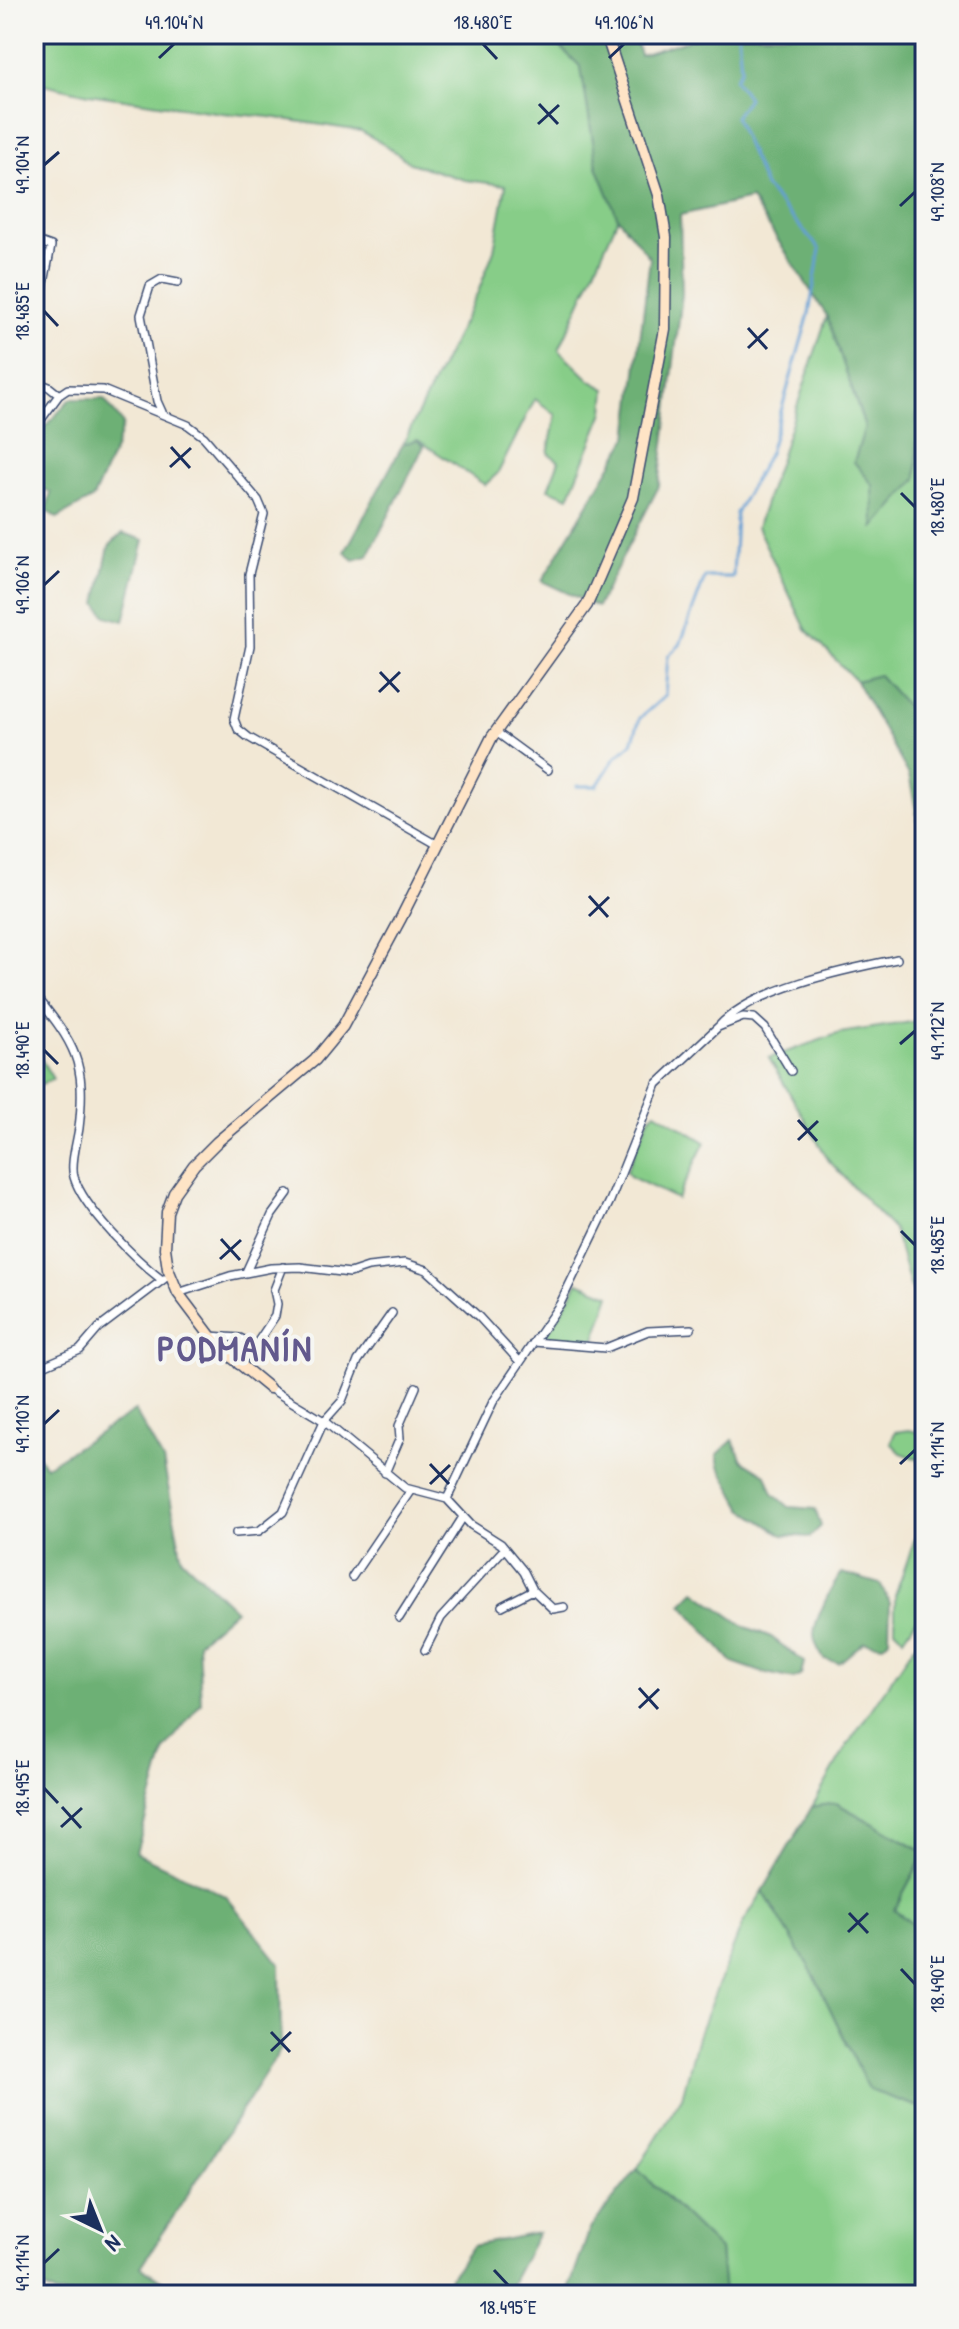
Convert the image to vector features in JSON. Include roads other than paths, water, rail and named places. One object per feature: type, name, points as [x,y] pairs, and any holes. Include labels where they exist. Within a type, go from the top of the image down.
[{"type":"street","points":[[166,1278],[164,1236],[167,1212],[174,1193],[204,1154],[305,1069],[333,1040],[374,971],[496,732],[587,605],[633,498],[665,329],[666,237],[659,195],[606,34]]},
{"type":"street","points":[[34,240],[51,246],[34,336]]},
{"type":"street","points":[[162,412],[157,401],[141,315],[150,286],[162,279],[178,282]]},
{"type":"street","points":[[34,381],[59,395]]},
{"type":"street","points":[[34,429],[59,395],[68,389],[103,390],[162,412],[204,437],[258,500],[264,514],[249,574],[250,646],[234,719],[238,729],[438,845]]},
{"type":"street","points":[[496,732],[548,770]]},
{"type":"street","points":[[447,1499],[493,1402],[560,1304],[604,1214],[657,1084],[728,1016],[764,997],[815,978],[897,959]]},
{"type":"street","points":[[34,993],[61,1027],[79,1061],[82,1103],[73,1175],[87,1202],[118,1238],[166,1278],[209,1336],[238,1365],[324,1421],[385,1473],[411,1490],[447,1499],[471,1525],[504,1549],[524,1572],[533,1590],[553,1609],[564,1607]]},
{"type":"street","points":[[718,1027],[743,1017],[754,1018],[765,1028],[791,1071]]},
{"type":"street","points":[[246,1272],[272,1215],[288,1193]]},
{"type":"street","points":[[178,1293],[246,1272],[283,1267],[350,1273],[368,1267],[405,1263],[427,1270],[479,1317],[520,1362]]},
{"type":"street","points":[[238,1365],[275,1316],[277,1304],[274,1290],[283,1267]]},
{"type":"street","points":[[34,1382],[41,1367],[80,1350],[99,1328],[166,1278]]},
{"type":"street","points":[[236,1533],[259,1531],[283,1512],[324,1421],[342,1401],[358,1361],[392,1313]]},
{"type":"street","points":[[534,1342],[606,1348],[648,1331],[691,1329]]},
{"type":"street","points":[[209,1336],[240,1338],[255,1346]]},
{"type":"street","points":[[385,1473],[400,1438],[399,1426],[416,1387]]},
{"type":"street","points":[[352,1577],[411,1490]]},
{"type":"street","points":[[399,1618],[463,1517]]},
{"type":"street","points":[[425,1650],[441,1618],[504,1549]]},
{"type":"street","points":[[502,1606],[533,1590]]},
{"type":"waterway","points":[[577,786],[597,786],[615,758],[632,743],[640,718],[665,696],[668,656],[680,645],[705,577],[733,577],[736,513],[769,453],[809,314],[820,249],[765,187],[735,117],[748,98],[735,79],[741,68],[738,34]]},
{"type":"district","name":"PODMANÍN","points":[[235,1348]]}]
